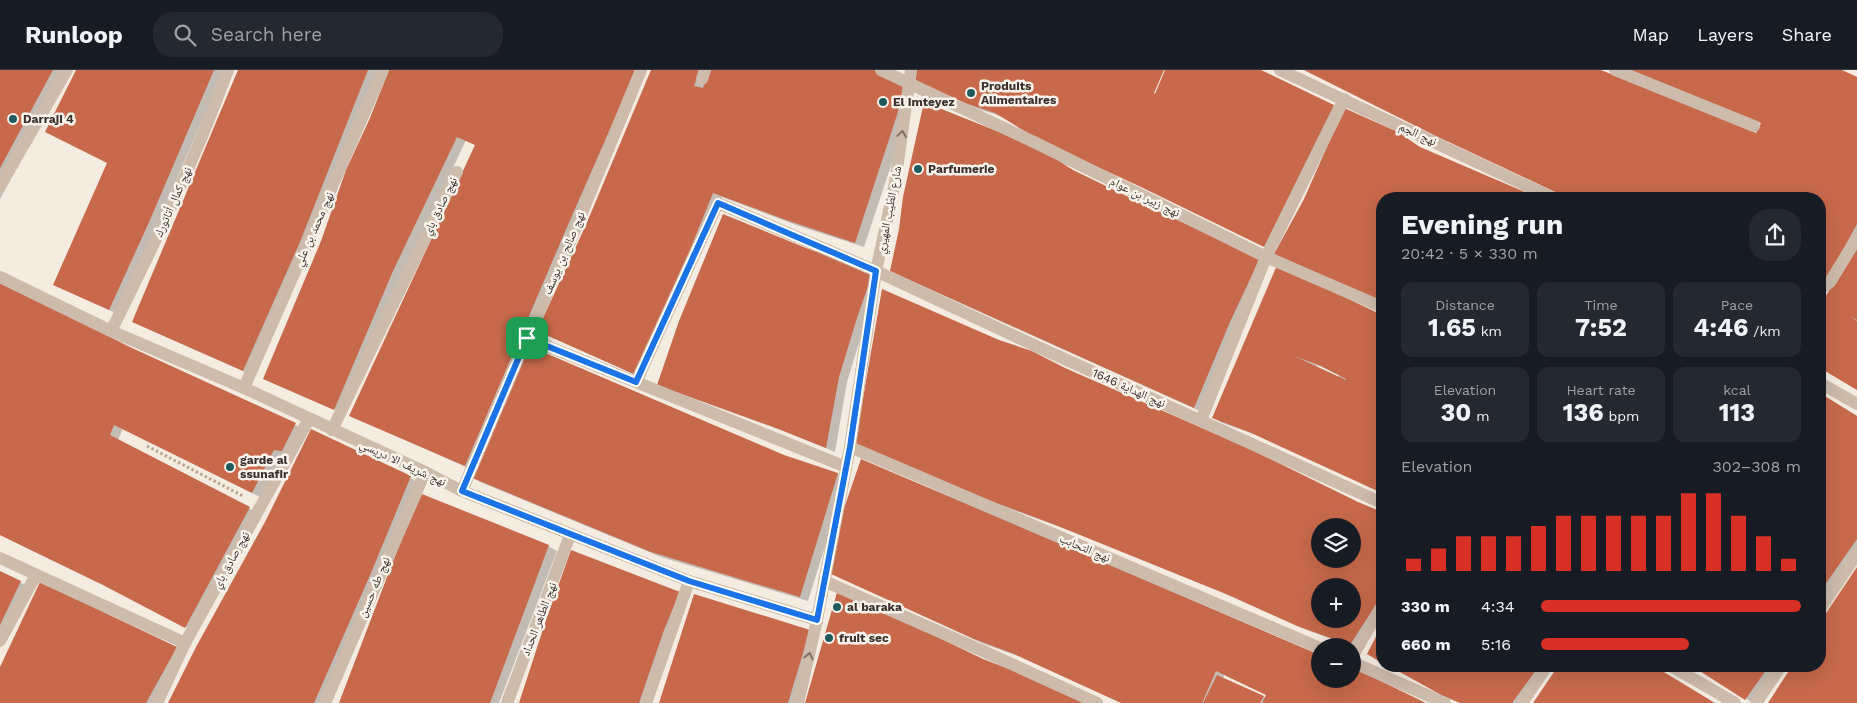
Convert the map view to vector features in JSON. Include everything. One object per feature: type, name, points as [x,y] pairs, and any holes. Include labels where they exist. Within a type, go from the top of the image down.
[{"type":"street","points":[[0,186],[67,70]]},
{"type":"street","name":"نهج كمال أتاتورك","points":[[112,331],[158,237],[212,116],[228,70]]},
{"type":"street","name":"نهج محمد بن علي","points":[[244,388],[383,70]]},
{"type":"street","name":"نهج صالح بن يوسف","points":[[462,491],[527,338],[562,262],[641,70]]},
{"type":"street","name":"نهج زبير بن عوام","points":[[881,70],[910,76],[1266,257],[1376,304]]},
{"type":"street","name":"نهج الجم","points":[[1280,70],[1540,192]]},
{"type":"street","points":[[1615,70],[1754,126]]},
{"type":"street","name":"شارع الطّيب المهيري","points":[[798,703],[817,620],[850,447],[876,271],[895,183],[910,76]]},
{"type":"street","points":[[1201,420],[1266,257],[1344,99]]},
{"type":"street","name":"نهج صادق باي","points":[[332,430],[457,172]]},
{"type":"street","points":[[636,382],[718,203],[876,271]]},
{"type":"street","points":[[1826,285],[1830,282],[1857,238]]},
{"type":"street","name":"نهج الهداية 1646","points":[[876,271],[1376,500]]},
{"type":"street","name":"نهج شريف الا دريسي","points":[[0,277],[112,331],[244,388],[462,491],[689,581],[817,620]]},
{"type":"street","points":[[527,338],[846,466]]},
{"type":"street","points":[[1826,386],[1857,404]]},
{"type":"street","name":"نهج صادق باي","points":[[157,703],[184,643],[309,419]]},
{"type":"street","name":"نهج التحابب","points":[[850,447],[1311,644]]},
{"type":"street","name":"نهج طه حسين","points":[[325,703],[425,472]]},
{"type":"street","name":"نهج الطاهر الحداد","points":[[507,703],[570,535]]},
{"type":"street","points":[[1826,600],[1857,554]]},
{"type":"street","points":[[0,558],[184,643]]},
{"type":"street","points":[[0,641],[36,575]]},
{"type":"street","points":[[646,703],[689,581]]},
{"type":"street","points":[[824,581],[1097,703]]},
{"type":"street","points":[[1361,642],[1376,616]]},
{"type":"street","points":[[1361,666],[1445,703]]},
{"type":"street","points":[[1522,703],[1543,672]]},
{"type":"street","points":[[1682,672],[1734,703]]},
{"type":"street","points":[[1756,703],[1777,672]]},
{"type":"path","points":[[147,446],[261,505]]},
{"type":"building","name":"Darraji 4","points":[[0,70],[53,70],[0,168]]},
{"type":"building","points":[[76,70],[214,70],[109,310],[53,285],[107,163],[45,132]]},
{"type":"building","points":[[238,70],[368,70],[300,242],[243,371],[132,322]]},
{"type":"building","points":[[389,70],[636,70],[465,466],[349,416],[475,145],[457,137],[393,271],[334,410],[263,379],[321,241],[346,170],[370,118]]},
{"type":"building","points":[[651,70],[700,70],[694,86],[703,88],[710,70],[875,70],[905,83],[897,115],[855,243],[713,193],[636,375],[537,331],[585,227]]},
{"type":"building","points":[[917,70],[1164,70],[1155,94],[1165,70],[1261,70],[1334,105],[1264,247],[1039,140],[995,113],[915,82]]},
{"type":"building","points":[[1304,70],[1601,70],[1756,133],[1761,123],[1631,70],[1842,70],[1857,77],[1857,224],[1826,280],[1826,192],[1555,192],[1436,136]]},
{"type":"building","points":[[924,102],[1039,148],[1073,170],[1260,258],[1230,322],[1194,408],[890,271],[899,229],[903,197]]},
{"type":"building","points":[[1344,108],[1398,132],[1420,147],[1525,192],[1376,192],[1376,299],[1274,254],[1304,199]]},
{"type":"building","points":[[723,214],[806,248],[873,272],[839,377],[826,448],[657,385],[679,321]]},
{"type":"building","points":[[1857,249],[1857,320],[1850,316],[1857,321],[1857,390],[1826,372],[1826,296]]},
{"type":"building","points":[[1277,265],[1376,312],[1376,490],[1249,432],[1212,418]],"holes":[[[1294,356],[1321,366],[1346,380]]]},
{"type":"building","points":[[0,282],[132,348],[296,423],[282,451],[274,450],[252,493],[114,425],[110,435],[250,507],[185,628],[101,584],[0,535]]},
{"type":"building","points":[[882,289],[999,340],[1032,351],[1065,368],[1250,449],[1376,510],[1376,604],[1361,628],[1361,578],[1311,578],[1311,628],[1361,628],[1354,638],[1330,638],[1297,626],[1226,594],[1058,526],[943,483],[855,444]]},
{"type":"building","points":[[529,346],[784,455],[838,473],[800,597],[651,552],[470,477]]},
{"type":"building","points":[[1826,397],[1857,416],[1857,539],[1826,583]]},
{"type":"building","points":[[311,429],[411,476],[314,703],[168,703],[196,647],[265,522]]},
{"type":"building","points":[[861,459],[1311,651],[1311,688],[1361,688],[1361,671],[1426,703],[1262,703],[1266,695],[1216,671],[1202,703],[1121,703],[831,574],[840,520]]},
{"type":"building","points":[[422,494],[549,545],[490,703],[339,703],[400,543]]},
{"type":"building","points":[[571,550],[680,592],[664,630],[639,703],[519,703]]},
{"type":"building","points":[[1857,567],[1857,703],[1768,703],[1788,672],[1826,672],[1826,613]]},
{"type":"building","points":[[0,571],[21,581],[0,625]]},
{"type":"building","points":[[40,582],[177,647],[146,703],[0,703],[0,667]]},
{"type":"building","points":[[838,589],[983,659],[1030,677],[1084,703],[805,703]]},
{"type":"building","points":[[694,594],[810,630],[788,703],[659,703]]},
{"type":"building","points":[[1376,637],[1376,659],[1367,654]]},
{"type":"building","points":[[1400,672],[1535,672],[1512,703],[1460,703],[1443,696]]},
{"type":"building","points":[[1554,672],[1664,672],[1715,703],[1533,703]]},
{"type":"building","points":[[1701,672],[1765,672],[1745,700]]},
{"type":"building","points":[[1217,675],[1264,696],[1260,703],[1203,703]]},
{"type":"place","name":"Produits Alimentaires","points":[[971,93]]},
{"type":"place","name":"El Imteyez","points":[[883,102]]},
{"type":"place","name":"Darraji 4","points":[[13,119]]},
{"type":"place","name":"Parfumerie","points":[[918,169]]},
{"type":"place","name":"garde al ssunafir","points":[[230,467]]},
{"type":"place","name":"al baraka","points":[[837,607]]},
{"type":"place","name":"fruit sec","points":[[829,638]]},
{"type":"route","points":[[718,203],[876,271],[850,447],[817,620],[689,581],[462,491],[527,338],[636,382],[718,203]]}]
